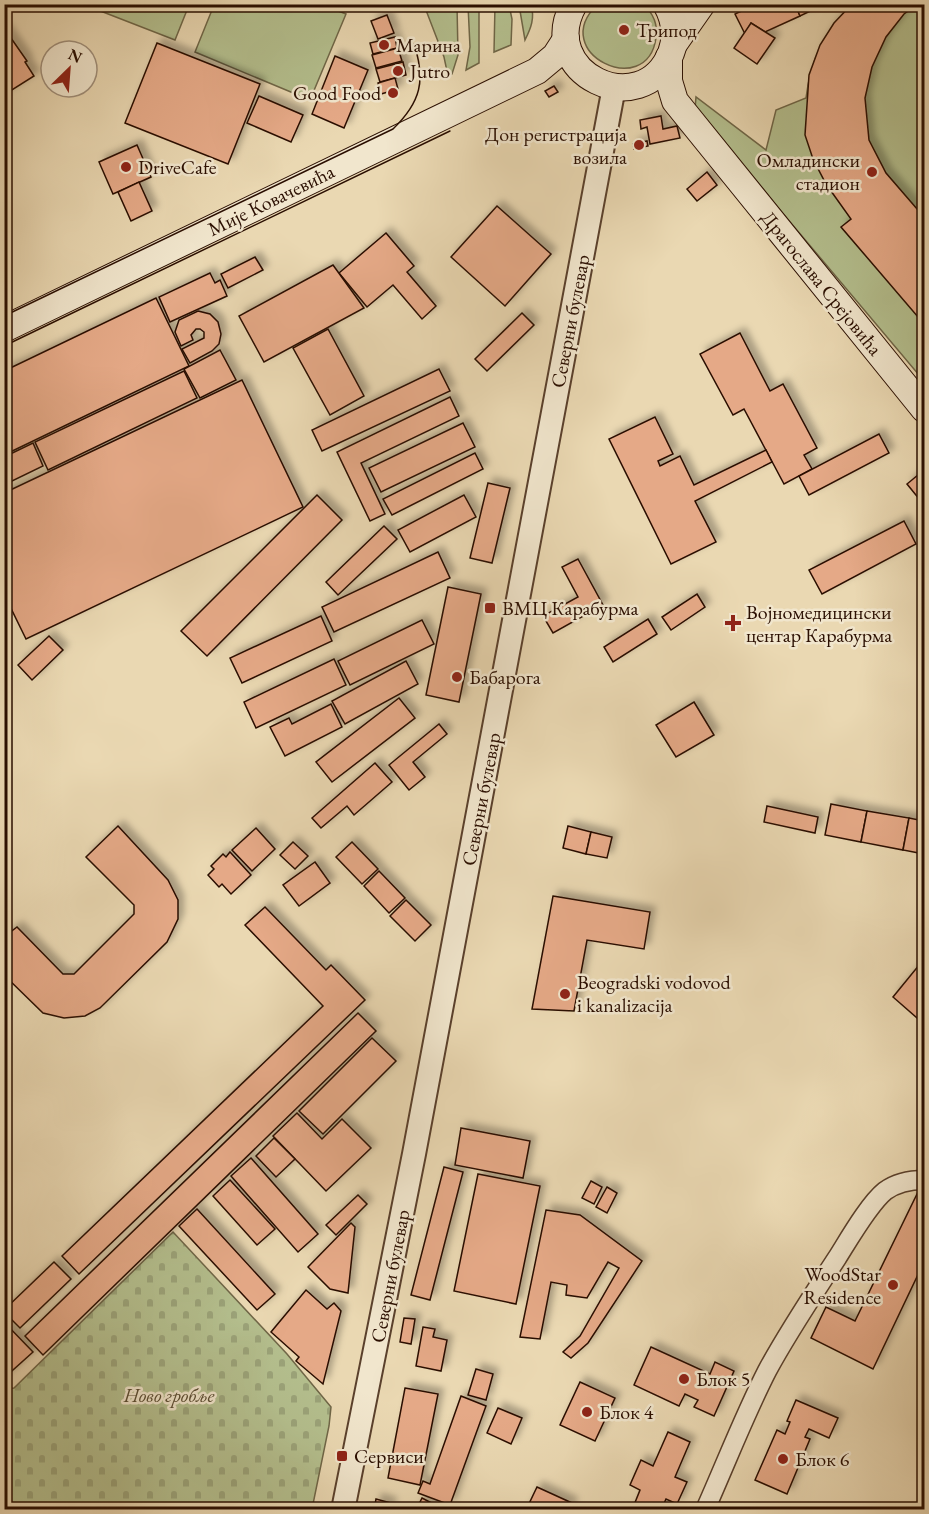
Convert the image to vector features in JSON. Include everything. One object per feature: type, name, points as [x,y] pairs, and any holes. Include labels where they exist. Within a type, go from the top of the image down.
[{"type":"main road","points":[[666,4],[673,21],[672,50]]},
{"type":"main road","points":[[625,86],[656,75],[702,4]]},
{"type":"main road","name":"Мије Ковачевића","points":[[4,329],[537,71],[555,56],[566,19]]},
{"type":"main road","name":"Мије Ковачевића","points":[[566,19],[570,54],[583,72],[603,84],[625,86]]},
{"type":"main road","name":"Драгослава Срејовића","points":[[672,50],[669,81],[675,101]]},
{"type":"main road","name":"Мије Ковачевића","points":[[537,71],[583,72]]},
{"type":"main road","name":"Драгослава Срејовића","points":[[625,86],[656,90],[675,101],[924,409]]},
{"type":"street","name":"Северни булевар","points":[[343,1509],[625,86]]},
{"type":"street","points":[[705,1509],[767,1372],[846,1243],[885,1191],[899,1184],[924,1180]]},
{"type":"green space","points":[[643,4],[650,11],[656,28],[656,38],[649,57],[636,66],[620,68],[604,63],[591,53],[584,39],[585,23],[597,5]]},
{"type":"green space","points":[[85,5],[189,5],[175,40]]},
{"type":"green space","points":[[214,5],[323,5],[346,14],[310,100],[195,52]]},
{"type":"green space","points":[[424,5],[457,5],[458,55],[452,74],[448,76],[444,57]]},
{"type":"green space","points":[[468,5],[479,5],[479,63],[466,70],[470,47]]},
{"type":"green space","points":[[495,5],[509,5],[512,19],[511,45],[494,52]]},
{"type":"green space","points":[[519,5],[531,5],[533,14],[525,40]]},
{"type":"green space","name":"Омладински стадион","points":[[852,5],[924,5],[924,381],[695,109],[696,97],[766,150],[776,110],[806,98],[811,70],[820,47],[826,36]]},
{"type":"green space","name":"Ново гробље","points":[[173,1232],[287,1354],[331,1407],[312,1509],[5,1509],[5,1389],[14,1388]]},
{"type":"building","points":[[756,4],[795,4],[800,16],[765,32],[751,23],[745,34],[735,14]]},
{"type":"building","points":[[795,4],[825,4],[800,16]]},
{"type":"building","name":"Омладински стадион","points":[[852,4],[918,4],[904,14],[886,37],[872,67],[865,98],[869,140],[886,173],[924,217],[924,324],[841,227],[851,219],[826,184],[813,159],[805,135],[809,75],[820,45],[834,23]]},
{"type":"building","points":[[387,15],[394,33],[378,39],[371,21]]},
{"type":"building","points":[[751,23],[775,38],[757,64],[734,48]]},
{"type":"building","points":[[4,28],[27,61],[25,62],[34,76],[4,95]]},
{"type":"building","name":"Марина","points":[[395,37],[397,48],[373,54],[370,43]]},
{"type":"building","points":[[157,43],[260,84],[228,164],[125,123]]},
{"type":"building","points":[[398,48],[402,61],[376,68],[372,55]]},
{"type":"building","points":[[335,56],[368,70],[344,128],[312,114]]},
{"type":"building","points":[[403,62],[406,75],[380,82],[376,69]]},
{"type":"building","points":[[395,78],[398,89],[381,94],[378,83]]},
{"type":"building","points":[[554,86],[558,92],[549,97],[545,91]]},
{"type":"building","points":[[259,96],[303,115],[291,142],[247,123]]},
{"type":"building","points":[[661,116],[663,129],[677,126],[680,138],[650,144],[647,127],[641,129],[640,120]]},
{"type":"building","points":[[647,141],[648,146],[634,149],[633,144]]},
{"type":"building","points":[[137,145],[151,177],[113,194],[99,162]]},
{"type":"building","points":[[707,172],[717,185],[697,201],[687,189]]},
{"type":"building","points":[[139,182],[152,211],[131,221],[118,192]]},
{"type":"building","points":[[497,206],[551,254],[505,306],[451,257]]},
{"type":"building","points":[[386,233],[414,266],[407,272],[436,306],[422,319],[393,285],[367,307],[339,273]]},
{"type":"building","points":[[255,257],[263,270],[228,288],[221,274]]},
{"type":"building","points":[[333,265],[364,308],[264,362],[239,316]]},
{"type":"building","points":[[210,273],[215,283],[220,280],[227,296],[170,322],[159,297]]},
{"type":"building","points":[[156,298],[189,366],[4,455],[4,371]]},
{"type":"building","points":[[198,311],[210,314],[218,322],[221,334],[219,344],[212,351],[190,363],[182,349],[204,338],[204,332],[196,329],[191,335],[193,340],[181,346],[175,332],[179,320]]},
{"type":"building","points":[[522,313],[534,325],[487,371],[475,359]]},
{"type":"building","points":[[328,329],[364,396],[330,415],[293,348]]},
{"type":"building","points":[[740,333],[770,391],[783,384],[817,448],[804,455],[812,469],[784,484],[744,409],[733,415],[700,354]]},
{"type":"building","points":[[220,350],[236,380],[200,398],[184,369]]},
{"type":"building","points":[[439,369],[450,391],[322,451],[312,430]]},
{"type":"building","points":[[184,371],[197,398],[48,470],[35,442]]},
{"type":"building","points":[[242,380],[303,507],[26,639],[4,594],[4,493]]},
{"type":"building","points":[[450,397],[459,416],[361,463],[385,514],[370,521],[337,452]]},
{"type":"building","points":[[655,417],[673,454],[658,461],[660,466],[680,456],[694,485],[766,450],[772,462],[695,501],[716,542],[671,564],[609,439]]},
{"type":"building","points":[[463,423],[475,447],[381,492],[369,468]]},
{"type":"building","points":[[879,434],[889,453],[809,495],[799,476]]},
{"type":"building","points":[[33,443],[43,466],[10,482],[4,471],[4,457]]},
{"type":"building","points":[[475,453],[483,469],[392,515],[383,499]]},
{"type":"building","points":[[924,470],[924,505],[907,484]]},
{"type":"building","points":[[488,483],[510,488],[492,563],[470,558]]},
{"type":"building","points":[[317,495],[342,520],[207,656],[181,631]]},
{"type":"building","points":[[464,495],[476,517],[410,552],[398,530]]},
{"type":"building","points":[[904,521],[916,544],[822,594],[809,570]]},
{"type":"building","points":[[384,526],[397,539],[338,595],[326,582]]},
{"type":"building","points":[[438,552],[450,578],[334,632],[322,607]]},
{"type":"building","points":[[578,559],[603,605],[553,633],[543,616],[578,597],[562,567]]},
{"type":"building","points":[[448,587],[481,594],[459,702],[426,695]]},
{"type":"building","points":[[697,594],[705,607],[671,630],[662,617]]},
{"type":"building","points":[[321,616],[332,641],[242,683],[230,658]]},
{"type":"building","points":[[648,619],[657,634],[613,662],[604,647]]},
{"type":"building","points":[[422,620],[434,644],[350,685],[338,661]]},
{"type":"building","points":[[49,636],[63,650],[32,680],[18,665]]},
{"type":"building","points":[[334,659],[346,685],[256,728],[244,702]]},
{"type":"building","points":[[406,661],[418,684],[345,724],[332,701]]},
{"type":"building","points":[[399,698],[415,718],[332,782],[316,762]]},
{"type":"building","points":[[694,702],[714,735],[676,757],[656,725]]},
{"type":"building","points":[[331,704],[342,727],[285,756],[270,727],[289,718],[292,724]]},
{"type":"building","points":[[439,724],[447,734],[413,762],[425,777],[409,790],[389,765]]},
{"type":"building","points":[[375,763],[392,782],[354,815],[347,806],[321,828],[312,818]]},
{"type":"building","points":[[831,804],[867,811],[861,842],[825,835]]},
{"type":"building","points":[[767,806],[818,817],[815,833],[764,822]]},
{"type":"building","points":[[867,811],[909,818],[903,850],[861,842]]},
{"type":"building","points":[[909,818],[924,821],[924,854],[903,850]]},
{"type":"building","points":[[118,826],[168,880],[178,900],[178,919],[167,942],[100,1008],[85,1016],[64,1018],[43,1013],[4,975],[4,937],[17,927],[63,974],[74,974],[134,914],[134,905],[86,857]]},
{"type":"building","points":[[568,826],[591,832],[586,854],[563,848]]},
{"type":"building","points":[[256,828],[275,849],[252,871],[232,850]]},
{"type":"building","points":[[591,832],[612,837],[607,858],[586,854]]},
{"type":"building","points":[[293,842],[308,856],[295,869],[280,855]]},
{"type":"building","points":[[352,842],[378,869],[362,884],[336,857]]},
{"type":"building","points":[[230,852],[251,875],[231,894],[222,884],[219,887],[208,875],[214,869],[211,866],[223,854],[226,857]]},
{"type":"building","points":[[315,862],[330,883],[299,906],[283,885]]},
{"type":"building","points":[[379,871],[405,898],[389,913],[364,886]]},
{"type":"building","points":[[553,896],[650,912],[644,949],[587,940],[574,1011],[532,1009]]},
{"type":"building","points":[[406,900],[431,925],[415,941],[390,916]]},
{"type":"building","points":[[265,907],[326,970],[331,965],[365,1000],[79,1274],[62,1256],[323,1006],[245,925]]},
{"type":"building","points":[[924,959],[924,1024],[893,997]]},
{"type":"building","points":[[358,1013],[376,1031],[43,1355],[25,1336]]},
{"type":"building","points":[[372,1038],[396,1061],[323,1134],[299,1111]]},
{"type":"building","points":[[297,1113],[322,1139],[342,1119],[371,1148],[326,1191],[273,1136]]},
{"type":"building","points":[[461,1128],[530,1141],[523,1178],[455,1165]]},
{"type":"building","points":[[274,1138],[295,1159],[276,1177],[256,1156]]},
{"type":"building","points":[[251,1158],[318,1234],[298,1252],[231,1176]]},
{"type":"building","points":[[444,1167],[463,1172],[430,1300],[411,1295]]},
{"type":"building","points":[[478,1174],[540,1186],[516,1304],[454,1291]]},
{"type":"building","points":[[230,1180],[275,1229],[257,1245],[213,1196]]},
{"type":"building","points":[[591,1181],[602,1187],[594,1204],[582,1198]]},
{"type":"building","points":[[607,1187],[617,1193],[607,1213],[596,1207]]},
{"type":"building","name":"WoodStar Residence","points":[[918,1192],[924,1195],[924,1262],[873,1369],[811,1338],[826,1307],[855,1321]]},
{"type":"building","points":[[358,1195],[367,1204],[336,1235],[326,1225]]},
{"type":"building","points":[[197,1209],[275,1294],[257,1310],[179,1226]]},
{"type":"building","points":[[546,1210],[580,1215],[642,1261],[588,1343],[571,1358],[563,1352],[580,1336],[619,1268],[608,1262],[587,1298],[566,1295],[567,1285],[551,1282],[540,1339],[520,1337]]},
{"type":"building","points":[[351,1223],[355,1227],[348,1293],[330,1289],[308,1267]]},
{"type":"building","points":[[54,1262],[71,1279],[20,1328],[4,1310]]},
{"type":"building","points":[[306,1290],[327,1309],[334,1303],[341,1311],[323,1384],[296,1361],[299,1357],[271,1332]]},
{"type":"building","points":[[404,1318],[415,1319],[411,1344],[400,1342]]},
{"type":"building","points":[[4,1322],[33,1352],[4,1378]]},
{"type":"building","points":[[423,1327],[435,1329],[433,1337],[447,1340],[441,1371],[416,1366]]},
{"type":"building","name":"Блок 5","points":[[651,1347],[710,1374],[715,1362],[734,1371],[714,1416],[694,1407],[698,1400],[685,1394],[679,1406],[634,1385]]},
{"type":"building","points":[[476,1369],[493,1374],[486,1400],[468,1395]]},
{"type":"building","name":"Блок 4","points":[[580,1382],[615,1398],[595,1441],[560,1425]]},
{"type":"building","points":[[405,1388],[438,1394],[420,1485],[388,1478]]},
{"type":"building","points":[[461,1396],[486,1406],[450,1505],[418,1493],[423,1481],[430,1484]]},
{"type":"building","name":"Блок 6","points":[[796,1400],[838,1418],[829,1438],[809,1429],[805,1437],[810,1439],[787,1494],[755,1480],[777,1430],[785,1434],[790,1422],[787,1421]]},
{"type":"building","points":[[498,1408],[522,1418],[511,1444],[487,1433]]},
{"type":"building","points":[[668,1432],[690,1442],[675,1477],[687,1482],[677,1504],[666,1499],[661,1510],[632,1510],[640,1490],[630,1485],[641,1460],[653,1466]]},
{"type":"building","points":[[537,1487],[572,1503],[569,1510],[526,1510]]},
{"type":"building","points":[[422,1498],[445,1510],[416,1510]]},
{"type":"building","points":[[376,1499],[391,1503],[389,1510],[374,1510]]},
{"type":"tram line","points":[[4,316],[393,129],[410,109],[418,90],[420,69],[414,44]]},
{"type":"tram line","points":[[4,346],[450,131]]},
{"type":"place","name":"Трипод","points":[[624,30]]},
{"type":"place","name":"Марина","points":[[384,45]]},
{"type":"place","name":"Jutro","points":[[398,71]]},
{"type":"place","name":"Good Food","points":[[393,93]]},
{"type":"place","name":"Дон регистрација возила","points":[[639,145]]},
{"type":"place","name":"DriveCafe","points":[[126,167]]},
{"type":"place","name":"Омладински стадион","points":[[872,172]]},
{"type":"place","name":"ВМЦ Карабурма","points":[[490,608]]},
{"type":"place","name":"Војномедицински центар Карабурма","points":[[733,623]]},
{"type":"place","name":"Бабарога","points":[[457,677]]},
{"type":"place","name":"Beogradski vodovod i kanalizacija","points":[[565,994]]},
{"type":"place","name":"WoodStar Residence","points":[[893,1285]]},
{"type":"place","name":"Блок 5","points":[[684,1379]]},
{"type":"place","name":"Блок 4","points":[[587,1412]]},
{"type":"place","name":"Сервиси","points":[[342,1456]]},
{"type":"place","name":"Блок 6","points":[[783,1459]]}]
